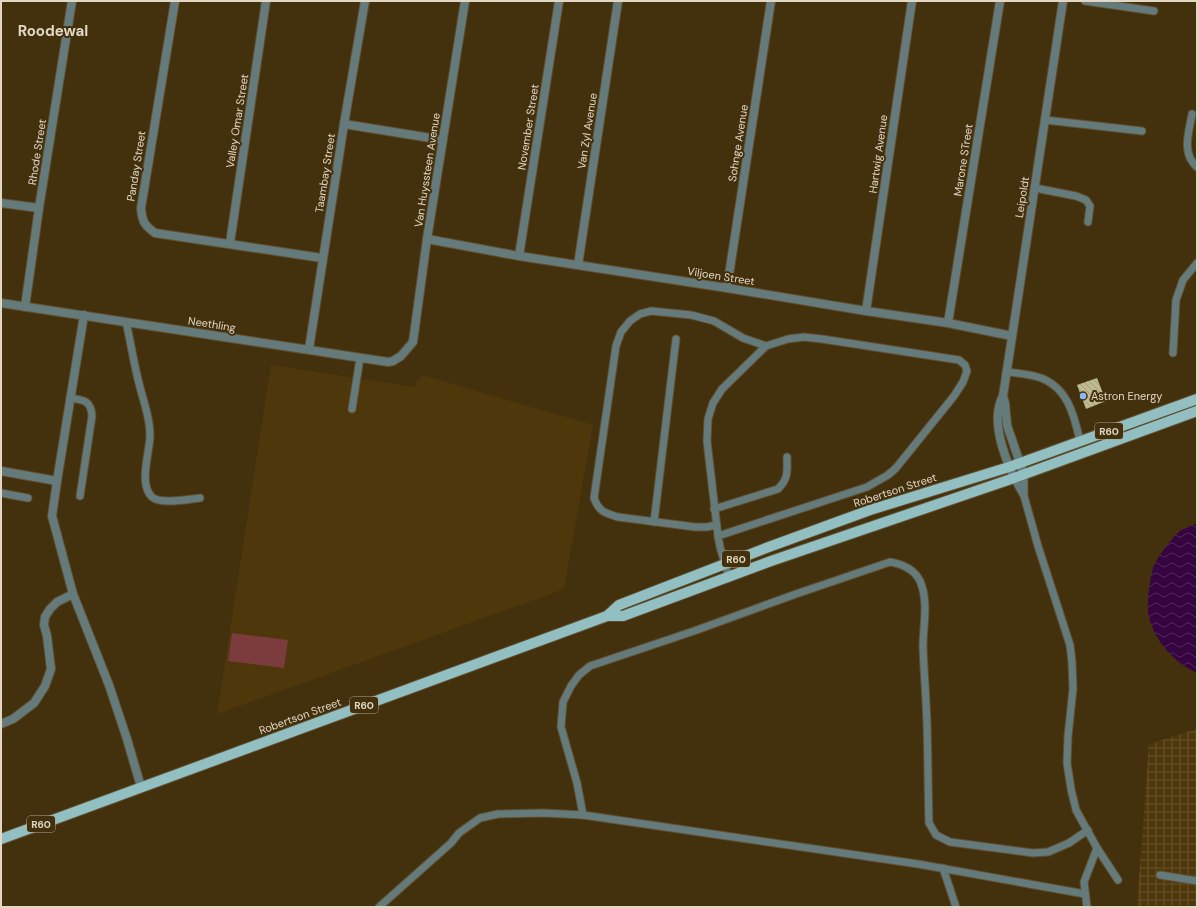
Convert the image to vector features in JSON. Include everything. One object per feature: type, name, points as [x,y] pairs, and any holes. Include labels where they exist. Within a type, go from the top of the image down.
[{"type":"main road","name":"Robertson Street","points":[[607,616],[619,605],[766,548],[870,510],[1009,467],[1197,399]]},
{"type":"main road","name":"Robertson Street","points":[[1,839],[607,616],[623,616],[771,561],[1019,477],[1197,411]]},
{"type":"street","name":"Rhode Street","points":[[25,307],[72,1]]},
{"type":"street","name":"Panday Street","points":[[174,1],[141,208],[142,220],[148,228],[155,233],[230,243],[322,258]]},
{"type":"street","name":"Valley Omar Street","points":[[230,243],[266,1]]},
{"type":"street","name":"Taambay Street","points":[[309,349],[322,258],[365,1]]},
{"type":"street","name":"Van Huyssteen Avenue","points":[[413,342],[427,238],[465,1]]},
{"type":"street","name":"November Street","points":[[519,256],[559,1]]},
{"type":"street","name":"Van Zyl Avenue","points":[[578,265],[618,1]]},
{"type":"street","name":"Sohnge Avenue","points":[[727,288],[771,1]]},
{"type":"street","name":"Hartwig Avenue","points":[[866,311],[912,1]]},
{"type":"street","name":"Marone STreet","points":[[948,323],[1000,1]]},
{"type":"street","name":"Leipoldt","points":[[1019,477],[1009,467],[1000,441],[998,426],[999,403],[1003,396],[1007,372],[1063,1]]},
{"type":"street","points":[[344,124],[443,140]]},
{"type":"street","points":[[1,203],[39,208]]},
{"type":"street","name":"Viljoen Street","points":[[427,238],[519,256],[948,323],[1012,336]]},
{"type":"street","name":"Neethling","points":[[1,303],[388,362],[401,356],[413,342]]},
{"type":"street","points":[[84,315],[52,516],[73,594],[111,692],[141,787]]},
{"type":"street","name":"Leipoldt","points":[[1003,396],[1007,425],[1020,463],[1019,477]]},
{"type":"street","points":[[1,471],[57,481]]},
{"type":"street","points":[[1,724],[13,719],[34,704],[45,686],[51,669],[47,636],[44,625],[46,617],[50,609],[57,602],[73,594]]},
{"type":"lane","points":[[1085,1],[1154,11]]},
{"type":"lane","points":[[1192,114],[1187,143],[1188,156],[1197,167]]},
{"type":"lane","points":[[1045,120],[1142,131]]},
{"type":"lane","points":[[1035,188],[1076,196],[1086,200],[1090,206],[1088,222]]},
{"type":"lane","points":[[1173,353],[1176,300],[1183,280],[1197,263]]},
{"type":"lane","points":[[716,525],[695,527],[618,517],[606,513],[596,504],[594,498],[616,346],[621,332],[630,321],[640,314],[651,311],[691,315],[714,321],[743,338],[766,346]]},
{"type":"lane","points":[[126,322],[149,423],[150,435],[145,481],[148,491],[153,498],[162,500],[174,501],[200,498]]},
{"type":"lane","points":[[718,536],[867,487],[888,475],[896,468],[954,396],[963,382],[967,371],[965,365],[959,360],[804,337],[788,339],[766,346],[731,378],[722,389],[713,402],[708,419],[707,441],[716,525],[718,536],[720,547],[730,577]]},
{"type":"lane","points":[[654,522],[676,339]]},
{"type":"lane","points":[[352,409],[360,358]]},
{"type":"lane","points":[[1007,372],[1036,376],[1046,380],[1065,395],[1076,420],[1080,441]]},
{"type":"lane","points":[[70,398],[83,400],[92,409],[80,496]]},
{"type":"lane","points":[[714,508],[778,489],[784,483],[787,475],[787,457]]},
{"type":"lane","points":[[1019,477],[1038,546],[1070,645],[1073,689],[1068,736],[1068,763],[1071,789],[1076,810],[1097,848],[1118,880]]},
{"type":"lane","points":[[1,493],[28,498]]},
{"type":"lane","points":[[583,815],[577,783],[561,727],[563,702],[579,675],[590,666],[890,562],[907,566],[920,580],[923,593],[926,613],[923,645],[927,723],[929,823],[936,835],[950,842],[1033,853],[1048,852],[1069,842],[1088,830]]},
{"type":"lane","points":[[379,907],[459,834],[480,818],[498,814],[543,813],[583,815],[943,868],[1085,894]]},
{"type":"lane","points":[[1087,907],[1084,882],[1097,848]]},
{"type":"lane","points":[[943,868],[956,907]]},
{"type":"lane","points":[[1160,875],[1197,881]]},
{"type":"shaded area","points":[[271,365],[414,387],[422,375],[593,425],[564,589],[217,714]]},
{"type":"shaded area","points":[[232,633],[288,640],[284,668],[228,661]]},
{"type":"shaded area","points":[[1197,729],[1197,907],[1137,907],[1149,744]]},
{"type":"water","points":[[1197,523],[1197,673],[1173,657],[1161,643],[1152,626],[1148,612],[1148,605],[1151,576],[1156,561],[1180,531]]},
{"type":"building","points":[[1097,378],[1106,401],[1086,409],[1077,385]]},
{"type":"place","name":"Astron Energy","points":[[1083,396]]},
{"type":"district","name":"Roodewal","points":[[53,31]]}]
